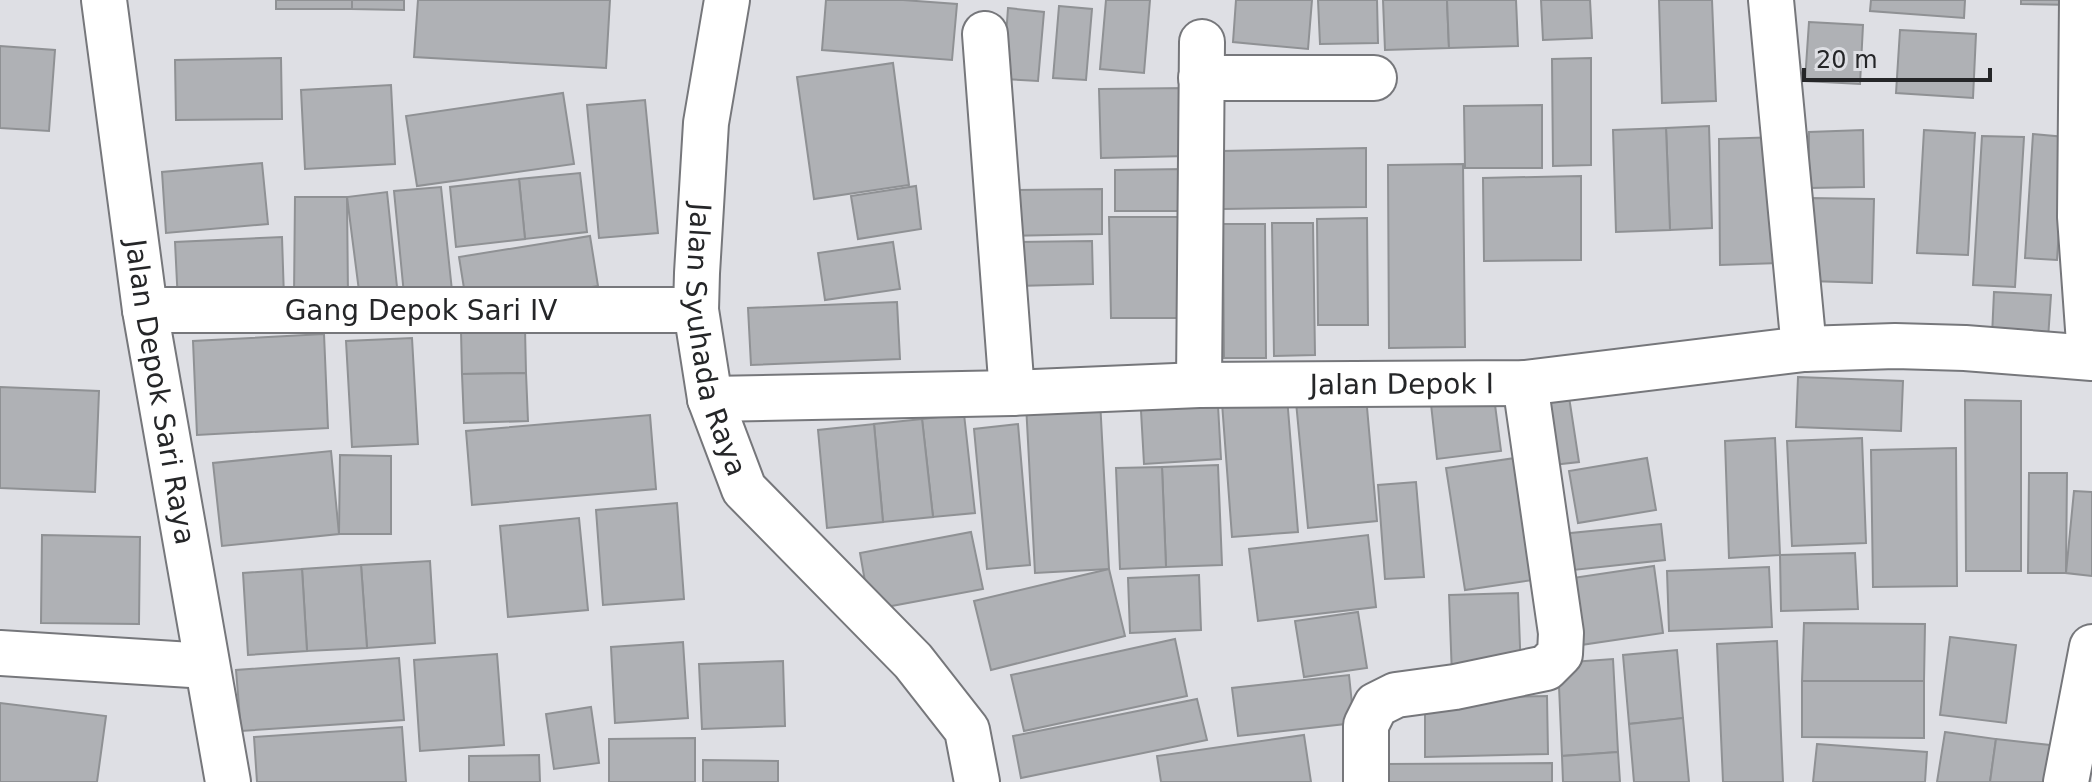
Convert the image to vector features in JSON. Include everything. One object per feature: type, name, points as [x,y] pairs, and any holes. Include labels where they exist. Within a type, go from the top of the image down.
[{"type":"street","name":"Jalan Depok Sari Raya","points":[[104,0],[145,310],[228,782]]},
{"type":"street","name":"Jalan Syuhada Raya","points":[[727,0],[706,123],[696,310],[710,399],[744,489],[913,661],[967,730],[977,782]]},
{"type":"street","points":[[1771,0],[1804,349]]},
{"type":"street","points":[[2082,0],[2080,217],[2091,358]]},
{"type":"street","points":[[985,34],[1012,393]]},
{"type":"street","points":[[1199,385],[1202,60],[1374,78]]},
{"type":"street","name":"Gang Depok Sari IV","points":[[145,310],[696,310]]},
{"type":"street","name":"Jalan Depok I","points":[[710,399],[1012,393],[1199,385],[1525,383],[1804,349],[1895,346],[2091,358]]},
{"type":"street","points":[[1366,782],[1366,725],[1376,705],[1396,695],[1455,687],[1546,668],[1560,654],[1561,633],[1525,383]]},
{"type":"street","points":[[2066,782],[2092,647]]},
{"type":"street","points":[[0,653],[207,666]]},
{"type":"building","points":[[276,0],[352,0],[352,9],[276,9]]},
{"type":"building","points":[[352,0],[404,0],[404,10],[352,9]]},
{"type":"building","points":[[418,0],[610,0],[606,68],[414,57]]},
{"type":"building","points":[[826,0],[957,4],[952,60],[822,50]]},
{"type":"building","points":[[1106,0],[1150,0],[1144,73],[1100,69]]},
{"type":"building","points":[[1236,0],[1312,0],[1308,49],[1233,42]]},
{"type":"building","points":[[1318,0],[1377,0],[1378,43],[1320,44]]},
{"type":"building","points":[[1383,0],[1447,0],[1449,48],[1385,50]]},
{"type":"building","points":[[1447,0],[1516,0],[1518,46],[1449,48]]},
{"type":"building","points":[[1541,0],[1590,0],[1592,38],[1543,40]]},
{"type":"building","points":[[1659,0],[1712,0],[1716,101],[1662,103]]},
{"type":"building","points":[[1871,0],[1965,0],[1964,18],[1870,11]]},
{"type":"building","points":[[2021,0],[2074,0],[2074,5],[2021,4]]},
{"type":"building","points":[[1059,6],[1092,9],[1086,80],[1053,78]]},
{"type":"building","points":[[1008,8],[1044,12],[1038,81],[1003,79]]},
{"type":"building","points":[[1809,22],[1863,25],[1860,84],[1805,81]]},
{"type":"building","points":[[1900,30],[1976,34],[1973,98],[1896,93]]},
{"type":"building","points":[[0,46],[55,50],[49,131],[0,128]]},
{"type":"building","points":[[281,58],[282,119],[176,120],[175,60]]},
{"type":"building","points":[[1591,58],[1591,165],[1553,166],[1552,59]]},
{"type":"building","points":[[893,63],[909,185],[814,199],[797,77]]},
{"type":"building","points":[[391,85],[395,164],[305,169],[301,90]]},
{"type":"building","points":[[1187,88],[1188,156],[1101,158],[1099,89]]},
{"type":"building","points":[[563,93],[574,164],[417,186],[406,116]]},
{"type":"building","points":[[645,100],[658,233],[599,238],[587,105]]},
{"type":"building","points":[[1542,105],[1542,168],[1465,168],[1464,106]]},
{"type":"building","points":[[1709,126],[1712,228],[1670,230],[1666,128]]},
{"type":"building","points":[[1666,128],[1670,230],[1616,232],[1613,130]]},
{"type":"building","points":[[1863,130],[1864,187],[1809,188],[1809,132]]},
{"type":"building","points":[[1924,130],[1975,133],[1968,255],[1917,253]]},
{"type":"building","points":[[2033,134],[2065,137],[2057,260],[2025,258]]},
{"type":"building","points":[[1982,136],[2024,137],[2015,287],[1973,285]]},
{"type":"building","points":[[1779,137],[1781,263],[1720,265],[1719,139]]},
{"type":"building","points":[[1366,148],[1366,207],[1223,209],[1222,151]]},
{"type":"building","points":[[262,163],[268,224],[166,233],[162,172]]},
{"type":"building","points":[[1463,164],[1465,347],[1389,348],[1388,165]]},
{"type":"building","points":[[1185,169],[1185,211],[1115,211],[1115,170]]},
{"type":"building","points":[[580,173],[587,232],[525,239],[519,179]]},
{"type":"building","points":[[1581,176],[1581,260],[1484,261],[1483,178]]},
{"type":"building","points":[[519,179],[525,239],[456,247],[450,187]]},
{"type":"building","points":[[916,186],[921,229],[858,239],[851,196]]},
{"type":"building","points":[[441,187],[453,300],[405,305],[394,191]]},
{"type":"building","points":[[1102,189],[1102,234],[1008,236],[1008,190]]},
{"type":"building","points":[[387,192],[397,287],[359,291],[347,197]]},
{"type":"building","points":[[295,197],[347,197],[348,297],[294,296]]},
{"type":"building","points":[[1809,198],[1874,199],[1872,283],[1809,281]]},
{"type":"building","points":[[1109,217],[1182,217],[1182,318],[1111,318]]},
{"type":"building","points":[[1367,218],[1368,325],[1318,325],[1317,219]]},
{"type":"building","points":[[1272,223],[1313,223],[1315,355],[1274,356]]},
{"type":"building","points":[[1223,224],[1265,224],[1266,358],[1224,358]]},
{"type":"building","points":[[590,236],[598,286],[467,307],[459,257]]},
{"type":"building","points":[[282,237],[284,298],[178,303],[175,242]]},
{"type":"building","points":[[1092,241],[1093,284],[1012,286],[1012,242]]},
{"type":"building","points":[[893,242],[900,289],[825,300],[818,253]]},
{"type":"building","points":[[1994,292],[2051,295],[2048,339],[1992,336]]},
{"type":"building","points":[[897,302],[900,359],[751,365],[748,308]]},
{"type":"building","points":[[525,329],[526,373],[462,374],[461,331]]},
{"type":"building","points":[[324,334],[328,428],[197,435],[193,341]]},
{"type":"building","points":[[412,338],[418,444],[352,447],[346,341]]},
{"type":"building","points":[[526,373],[528,421],[464,423],[462,374]]},
{"type":"building","points":[[1798,377],[1903,381],[1901,431],[1796,427]]},
{"type":"building","points":[[0,387],[99,391],[95,492],[0,488]]},
{"type":"building","points":[[1217,388],[1221,459],[1144,464],[1140,393]]},
{"type":"building","points":[[1366,396],[1377,521],[1308,528],[1296,402]]},
{"type":"building","points":[[1287,397],[1298,532],[1232,537],[1222,403]]},
{"type":"building","points":[[1494,397],[1501,451],[1437,459],[1431,404]]},
{"type":"building","points":[[1569,397],[1579,462],[1544,466],[1534,403]]},
{"type":"building","points":[[1100,400],[1109,569],[1035,573],[1026,404]]},
{"type":"building","points":[[1965,400],[2021,401],[2021,571],[1966,571]]},
{"type":"building","points":[[964,414],[975,513],[933,517],[922,419]]},
{"type":"building","points":[[650,415],[656,489],[472,505],[466,431]]},
{"type":"building","points":[[922,419],[933,517],[883,522],[874,424]]},
{"type":"building","points":[[874,424],[883,522],[827,528],[818,430]]},
{"type":"building","points":[[1018,424],[1030,565],[987,569],[974,429]]},
{"type":"building","points":[[1775,438],[1780,555],[1729,558],[1725,441]]},
{"type":"building","points":[[1862,438],[1866,543],[1792,546],[1787,441]]},
{"type":"building","points":[[1956,448],[1957,586],[1873,587],[1871,450]]},
{"type":"building","points":[[331,451],[339,534],[222,546],[213,463]]},
{"type":"building","points":[[340,455],[391,456],[391,534],[339,534]]},
{"type":"building","points":[[1522,457],[1540,579],[1465,590],[1446,468]]},
{"type":"building","points":[[1647,458],[1656,510],[1578,523],[1569,471]]},
{"type":"building","points":[[1218,465],[1222,565],[1166,567],[1162,467]]},
{"type":"building","points":[[1162,467],[1166,567],[1120,569],[1116,468]]},
{"type":"building","points":[[2029,473],[2067,473],[2066,573],[2028,573]]},
{"type":"building","points":[[1416,482],[1424,577],[1385,579],[1378,485]]},
{"type":"building","points":[[2074,491],[2092,492],[2092,576],[2066,573]]},
{"type":"building","points":[[677,503],[684,599],[603,605],[596,510]]},
{"type":"building","points":[[579,518],[588,610],[508,617],[500,526]]},
{"type":"building","points":[[1661,524],[1665,560],[1564,571],[1561,534]]},
{"type":"building","points":[[971,532],[983,589],[870,610],[860,553]]},
{"type":"building","points":[[42,535],[140,537],[139,624],[41,623]]},
{"type":"building","points":[[1368,535],[1376,607],[1258,621],[1249,549]]},
{"type":"building","points":[[1855,553],[1858,609],[1781,611],[1780,555]]},
{"type":"building","points":[[430,561],[435,643],[367,648],[361,565]]},
{"type":"building","points":[[361,565],[367,648],[307,651],[302,569]]},
{"type":"building","points":[[1654,566],[1663,633],[1574,646],[1566,579]]},
{"type":"building","points":[[1769,567],[1772,627],[1669,631],[1667,571]]},
{"type":"building","points":[[302,569],[307,651],[248,655],[243,573]]},
{"type":"building","points":[[1109,569],[1125,636],[991,670],[974,601]]},
{"type":"building","points":[[1199,575],[1201,630],[1130,633],[1128,578]]},
{"type":"building","points":[[1518,593],[1521,673],[1452,676],[1449,595]]},
{"type":"building","points":[[1358,612],[1367,668],[1304,677],[1295,621]]},
{"type":"building","points":[[1804,623],[1925,624],[1924,681],[1802,681]]},
{"type":"building","points":[[1950,637],[2016,645],[2006,723],[1940,715]]},
{"type":"building","points":[[1175,639],[1187,696],[1024,731],[1011,675]]},
{"type":"building","points":[[1777,641],[1783,782],[1723,782],[1717,644]]},
{"type":"building","points":[[683,642],[688,718],[615,723],[611,647]]},
{"type":"building","points":[[1677,650],[1683,718],[1629,724],[1623,655]]},
{"type":"building","points":[[497,654],[504,745],[420,751],[414,660]]},
{"type":"building","points":[[399,658],[404,720],[241,731],[236,670]]},
{"type":"building","points":[[1613,659],[1618,752],[1562,756],[1558,663]]},
{"type":"building","points":[[783,661],[785,726],[702,729],[699,664]]},
{"type":"building","points":[[1349,675],[1354,723],[1238,736],[1232,688]]},
{"type":"building","points":[[1802,681],[1924,681],[1924,738],[1802,737]]},
{"type":"building","points":[[1547,696],[1548,754],[1425,757],[1425,699]]},
{"type":"building","points":[[1197,699],[1207,740],[1021,778],[1013,736]]},
{"type":"building","points":[[0,703],[106,716],[97,782],[0,782]]},
{"type":"building","points":[[591,707],[599,763],[554,769],[546,714]]},
{"type":"building","points":[[1683,718],[1689,782],[1634,782],[1629,724]]},
{"type":"building","points":[[402,727],[406,782],[257,782],[254,737]]},
{"type":"building","points":[[1945,732],[1996,739],[1990,782],[1937,782]]},
{"type":"building","points":[[1304,735],[1311,782],[1161,782],[1157,756]]},
{"type":"building","points":[[695,738],[695,782],[609,782],[609,739]]},
{"type":"building","points":[[1996,739],[2059,746],[2054,782],[1990,782]]},
{"type":"building","points":[[1817,744],[1927,752],[1925,782],[1813,782]]},
{"type":"building","points":[[1618,752],[1620,782],[1563,782],[1562,756]]},
{"type":"building","points":[[539,755],[540,782],[469,782],[469,756]]},
{"type":"building","points":[[703,760],[778,761],[778,782],[703,782]]},
{"type":"building","points":[[1552,763],[1552,782],[1385,782],[1385,764]]}]
